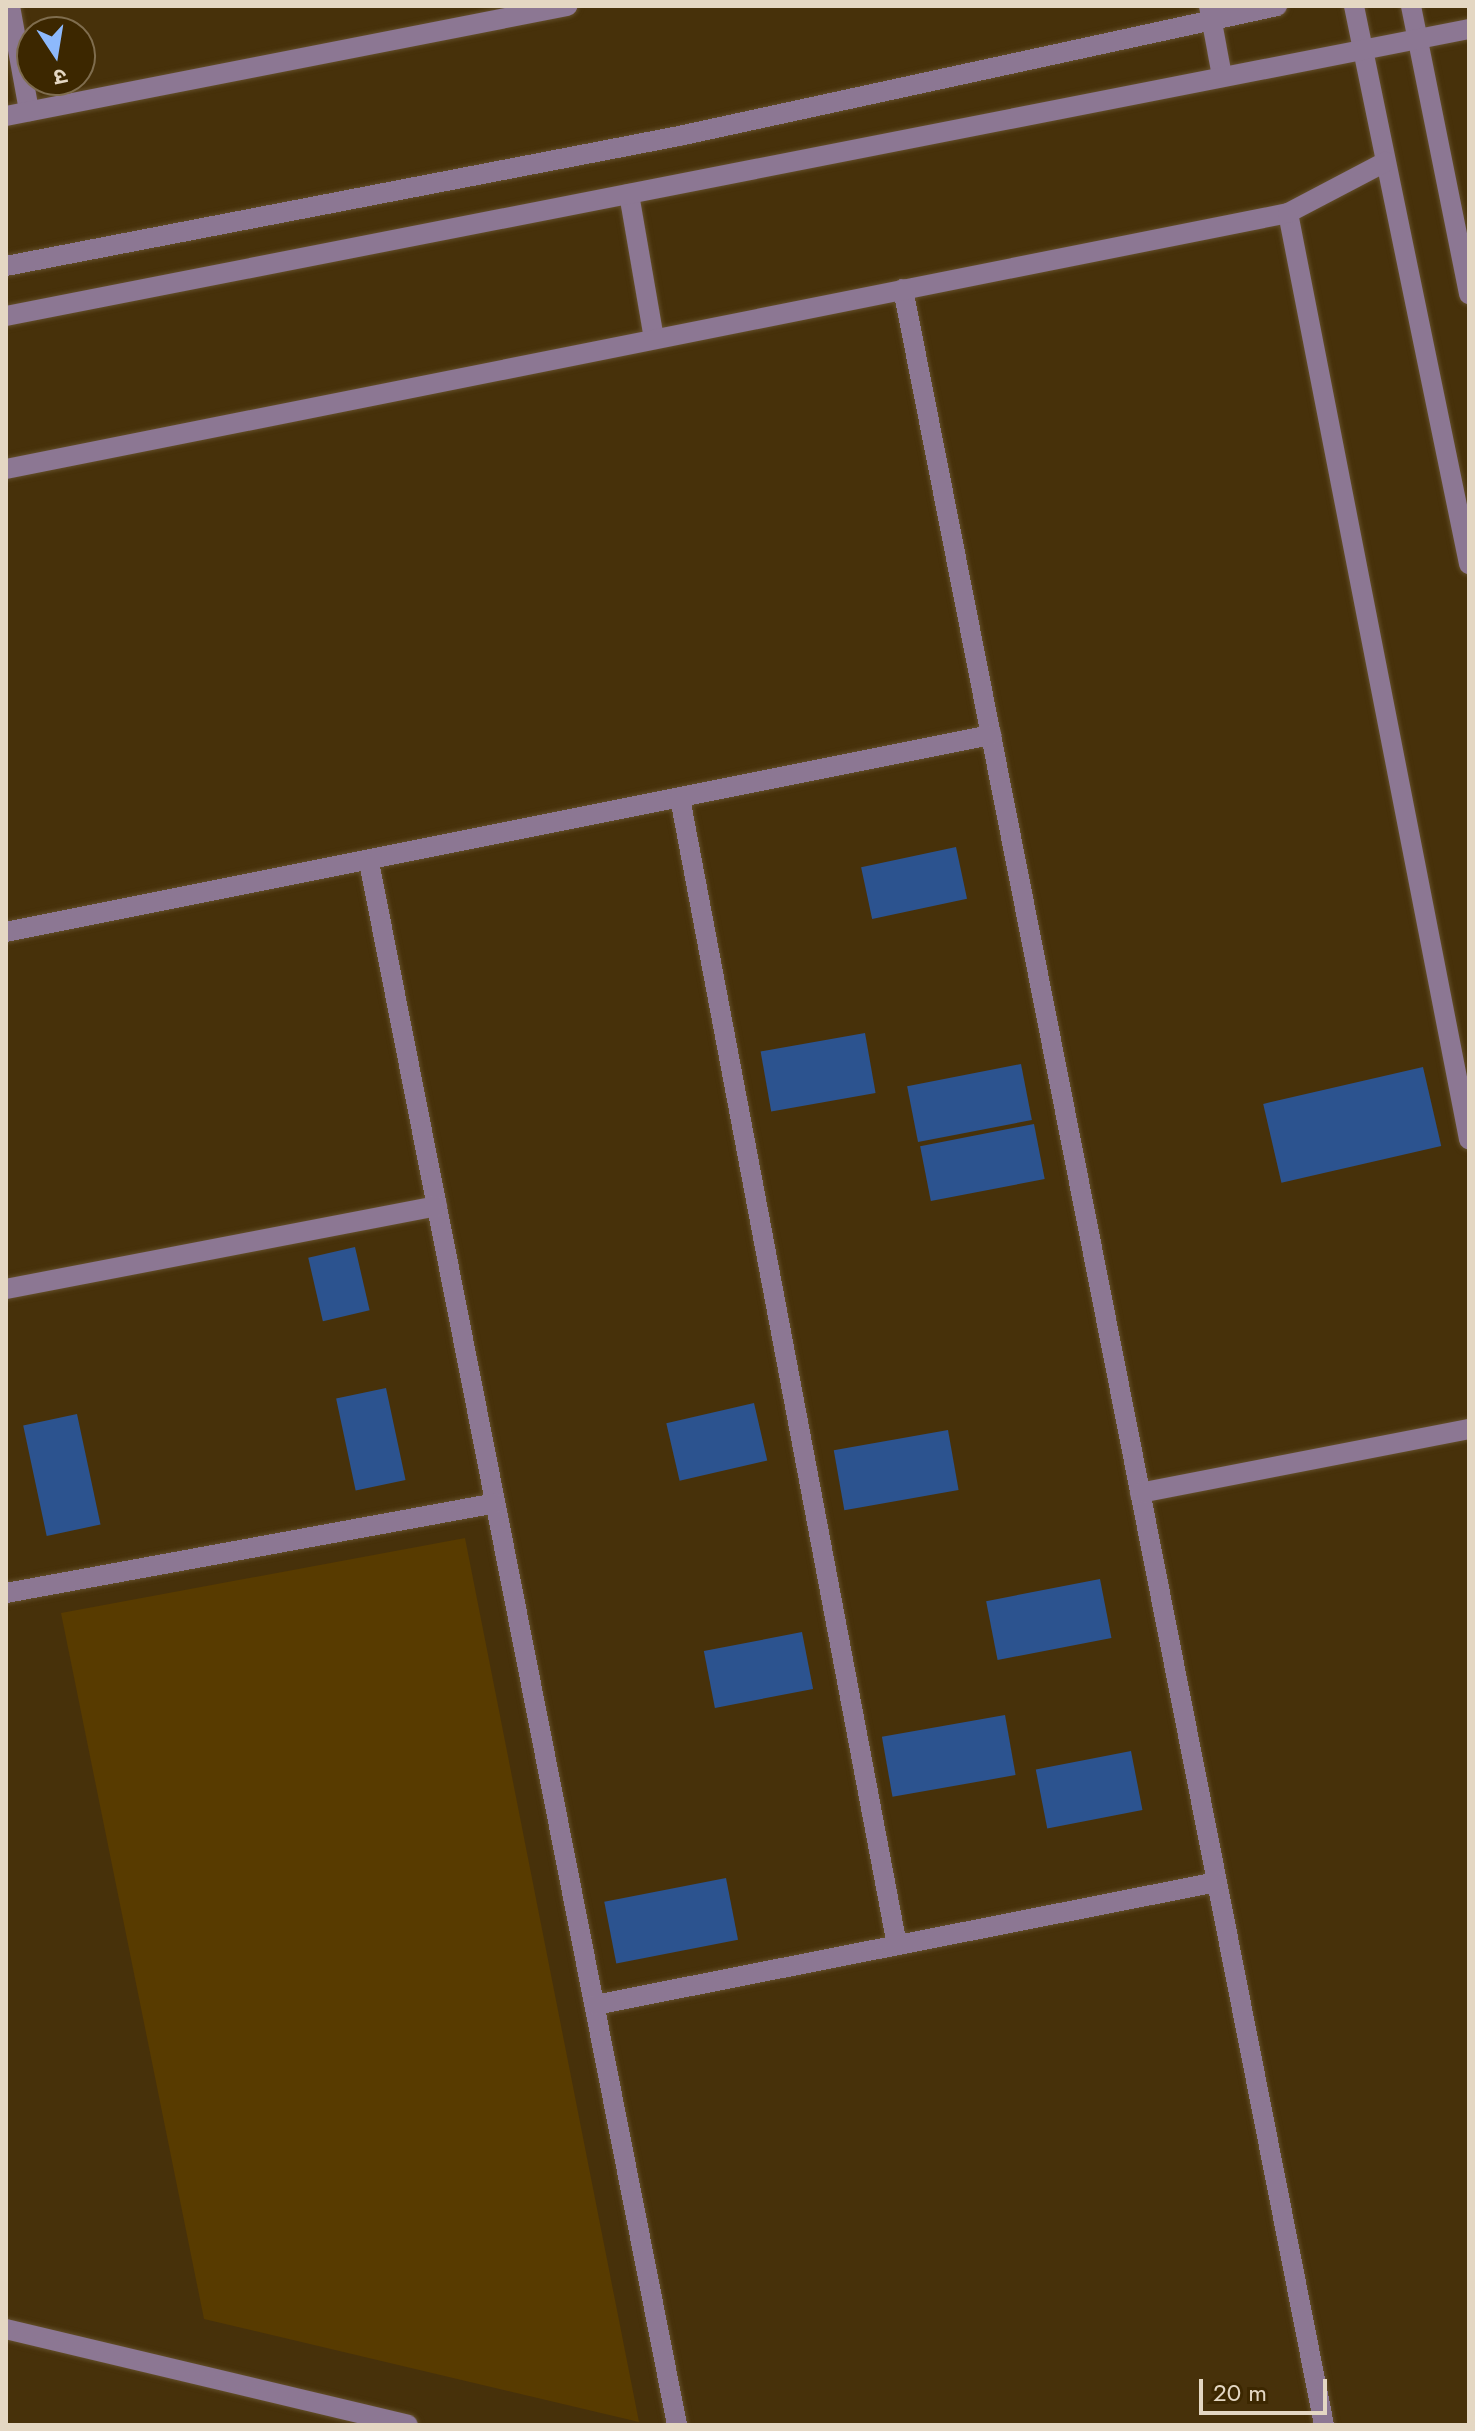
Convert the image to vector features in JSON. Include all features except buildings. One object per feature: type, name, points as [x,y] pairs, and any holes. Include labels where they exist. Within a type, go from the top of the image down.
[{"type":"street","points":[[10,6],[29,111]]},
{"type":"street","points":[[6,116],[567,6]]},
{"type":"street","points":[[6,266],[679,136],[1210,13],[1277,6]]},
{"type":"street","points":[[1354,6],[1469,564]]},
{"type":"street","points":[[1411,6],[1469,294]]},
{"type":"street","points":[[1210,13],[1222,76]]},
{"type":"street","points":[[6,316],[1469,29]]},
{"type":"street","points":[[6,469],[1288,213],[1385,162]]},
{"type":"street","points":[[629,194],[654,339]]},
{"type":"street","points":[[1288,213],[1469,1139]]},
{"type":"street","points":[[903,289],[1324,2425]]},
{"type":"street","points":[[6,932],[369,862],[991,735]]},
{"type":"street","points":[[680,798],[897,1945]]},
{"type":"street","points":[[369,862],[677,2425]]},
{"type":"street","points":[[6,1289],[437,1206]]},
{"type":"street","points":[[1140,1493],[1469,1429]]},
{"type":"street","points":[[6,1593],[495,1503]]},
{"type":"street","points":[[595,2005],[1217,1882]]},
{"type":"street","points":[[6,2329],[408,2425]]},
{"type":"shaded area","points":[[465,1538],[639,2422],[204,2319],[61,1613]]}]
